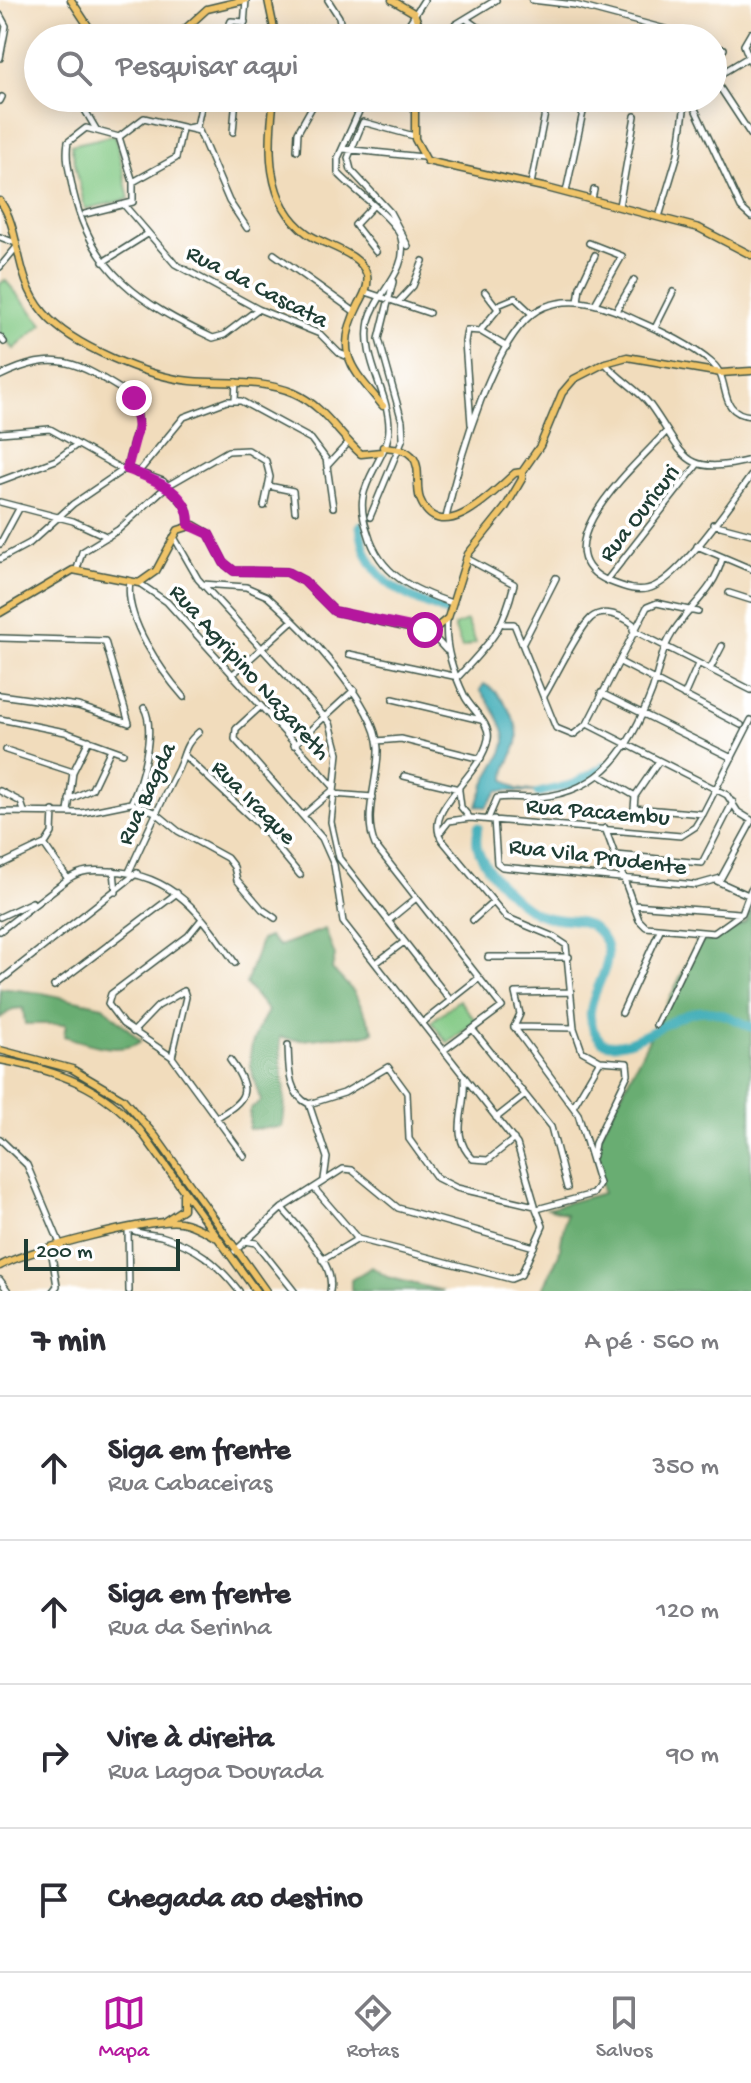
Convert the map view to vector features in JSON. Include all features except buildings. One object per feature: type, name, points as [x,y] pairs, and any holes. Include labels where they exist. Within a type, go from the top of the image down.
[{"type":"main road","points":[[71,0],[87,24]]},
{"type":"main road","points":[[190,24],[207,9],[245,0]]},
{"type":"main road","points":[[268,0],[273,24]]},
{"type":"main road","points":[[392,0],[414,13],[419,24]]},
{"type":"main road","points":[[273,112],[268,152],[280,197],[304,231],[360,264],[366,274],[366,292],[348,327],[346,356],[354,371],[383,406]]},
{"type":"main road","points":[[415,112],[414,136],[423,157],[437,165],[660,215],[713,233],[751,255]]},
{"type":"main road","points":[[0,201],[32,295],[44,314],[69,337],[170,377],[269,385],[300,396],[330,419],[364,456],[400,448],[416,463],[423,504],[432,514],[446,518],[471,512],[515,473],[522,472]]},
{"type":"main road","points":[[0,613],[63,574],[77,569],[139,583],[156,571],[173,536],[189,525],[209,534],[224,563],[234,571],[287,572],[304,581],[334,611],[418,630],[437,627],[448,618],[466,558],[505,508],[522,479],[522,472],[536,453],[565,388],[605,363],[633,357],[721,373],[751,371]]},
{"type":"main road","points":[[0,1050],[72,1069],[123,1099],[156,1137],[266,1291]]},
{"type":"main road","points":[[0,1060],[67,1076],[108,1098],[140,1130],[256,1291]]},
{"type":"main road","points":[[164,1222],[183,1209],[183,1191]]},
{"type":"main road","points":[[0,1266],[61,1246],[164,1222],[196,1226],[218,1239]]},
{"type":"street","points":[[230,24],[231,21],[245,22],[245,0]]},
{"type":"street","points":[[328,0],[340,24]]},
{"type":"street","points":[[408,24],[424,0]]},
{"type":"street","points":[[457,24],[496,0]]},
{"type":"street","points":[[532,0],[575,5],[646,24]]},
{"type":"street","points":[[0,15],[6,26],[0,58]]},
{"type":"street","points":[[466,19],[473,24]]},
{"type":"street","points":[[727,71],[749,60],[744,41],[751,33]]},
{"type":"street","points":[[727,99],[751,135]]},
{"type":"street","points":[[86,112],[97,130]]},
{"type":"street","points":[[184,128],[197,126],[199,112]]},
{"type":"street","points":[[233,132],[235,112]]},
{"type":"street","points":[[297,150],[298,132],[309,112]]},
{"type":"street","points":[[359,112],[343,149],[338,173],[398,230],[402,239],[379,339],[402,421],[400,448],[370,517]]},
{"type":"street","points":[[531,184],[545,112]]},
{"type":"street","points":[[566,192],[583,112]]},
{"type":"street","points":[[660,215],[678,154],[684,112]]},
{"type":"street","points":[[696,112],[741,208],[751,217]]},
{"type":"street","points":[[619,206],[635,116]]},
{"type":"street","points":[[119,137],[142,119],[199,131],[229,201],[247,228]]},
{"type":"street","points":[[408,246],[390,212],[351,170],[350,153],[363,122],[414,136]]},
{"type":"street","points":[[119,137],[86,128],[73,135],[68,142],[67,161],[83,230],[103,262],[135,293],[213,338],[220,337],[258,309]]},
{"type":"street","points":[[133,182],[176,158],[184,128]]},
{"type":"street","points":[[85,214],[133,202],[133,182],[119,137]]},
{"type":"street","points":[[343,149],[350,153],[423,157]]},
{"type":"street","points":[[592,199],[594,190]]},
{"type":"street","name":"Rua da Cascata","points":[[125,206],[146,235],[175,264],[258,309],[320,334],[346,356]]},
{"type":"street","points":[[372,207],[355,225],[376,252]]},
{"type":"street","points":[[103,262],[146,235]]},
{"type":"street","points":[[0,237],[14,245],[0,267]]},
{"type":"street","points":[[589,243],[622,256],[595,304]]},
{"type":"street","points":[[274,254],[355,312]]},
{"type":"street","points":[[578,302],[580,287],[595,255]]},
{"type":"street","points":[[399,301],[413,286],[423,261]]},
{"type":"street","points":[[394,279],[378,296],[367,336],[389,427],[363,498],[373,550],[397,579],[452,603]]},
{"type":"street","points":[[616,311],[634,280]]},
{"type":"street","points":[[366,292],[429,313]]},
{"type":"street","points":[[485,292],[498,305]]},
{"type":"street","points":[[655,328],[673,292]]},
{"type":"street","points":[[498,305],[515,298],[532,314]]},
{"type":"street","points":[[446,518],[459,458],[507,347],[532,314],[549,305],[595,304],[655,328],[693,350],[721,373],[722,389],[729,406],[741,415],[751,416]]},
{"type":"street","points":[[480,331],[497,311],[498,305]]},
{"type":"street","points":[[471,425],[465,338],[470,329],[480,331],[507,347]]},
{"type":"street","points":[[0,376],[33,361],[74,364],[130,395],[136,403],[138,428],[125,469],[30,543],[0,559]]},
{"type":"street","points":[[605,363],[648,402],[665,433],[697,465],[751,460]]},
{"type":"street","points":[[235,400],[236,382]]},
{"type":"street","points":[[137,474],[184,417],[235,400],[255,406],[306,435],[327,466],[333,507]]},
{"type":"street","points":[[0,433],[59,431],[75,446],[137,474],[163,481],[187,508],[189,525]]},
{"type":"street","points":[[665,433],[606,498],[588,525],[583,544],[584,560],[593,573],[638,590],[655,586],[670,576],[697,546],[751,476]]},
{"type":"street","points":[[327,466],[349,442]]},
{"type":"street","points":[[0,481],[56,460],[75,446]]},
{"type":"street","points":[[77,569],[82,552],[108,537],[167,486],[228,451],[242,448],[266,461],[269,486],[264,506]]},
{"type":"street","name":"Rua Ouricuri","points":[[607,580],[697,465]]},
{"type":"street","points":[[269,486],[293,491],[295,511]]},
{"type":"street","points":[[0,502],[60,517],[108,537]]},
{"type":"street","points":[[0,544],[20,507]]},
{"type":"street","points":[[713,524],[751,534]]},
{"type":"street","points":[[173,536],[202,584],[326,718],[337,743],[332,837],[339,858],[451,1001]]},
{"type":"street","points":[[697,546],[751,569]]},
{"type":"street","points":[[458,677],[484,651],[504,624],[514,584],[466,558]]},
{"type":"street","points":[[491,819],[497,798],[554,795],[585,786],[601,776],[627,745],[643,715],[665,646],[691,609],[710,589],[722,559]]},
{"type":"street","points":[[522,644],[556,578]]},
{"type":"street","points":[[130,582],[130,599],[146,644],[184,697]]},
{"type":"street","name":"Rua Agripino Nazareth","points":[[139,583],[159,594],[333,790]]},
{"type":"street","points":[[202,584],[253,589],[272,600],[354,690],[368,712],[377,741],[372,836],[415,899],[502,1007],[444,1050]]},
{"type":"street","points":[[729,593],[751,600]]},
{"type":"street","points":[[504,624],[514,624],[562,732],[578,733],[587,724],[647,607],[653,603],[698,612]]},
{"type":"street","points":[[544,697],[591,618],[600,614],[616,615],[630,621],[633,630],[751,690]]},
{"type":"street","points":[[447,652],[448,618]]},
{"type":"street","points":[[232,675],[292,621]]},
{"type":"street","points":[[418,630],[435,638],[447,652],[467,700],[489,737],[481,759],[460,790],[437,815],[439,835],[492,903],[511,921],[562,940],[569,957],[574,1028],[582,1051],[600,1061],[627,1063],[628,1074],[595,1143],[593,1156]]},
{"type":"street","points":[[0,638],[105,641],[129,723],[78,706],[0,695]]},
{"type":"street","points":[[710,669],[722,646]]},
{"type":"street","points":[[349,654],[458,677]]},
{"type":"street","points":[[620,662],[741,725]]},
{"type":"street","points":[[684,696],[698,664]]},
{"type":"street","points":[[294,745],[354,690]]},
{"type":"street","points":[[601,693],[732,758]]},
{"type":"street","points":[[393,699],[481,720]]},
{"type":"street","points":[[260,707],[233,734],[322,838],[334,865],[343,922],[514,1139],[543,1226],[515,1280],[358,1239],[314,1188]]},
{"type":"street","points":[[131,803],[141,780],[151,727],[144,708]]},
{"type":"street","points":[[0,719],[89,740],[123,753]]},
{"type":"street","name":"Rua Pacaembu","points":[[470,818],[681,836],[695,827],[703,814],[751,720]]},
{"type":"street","points":[[587,724],[716,790],[733,802],[738,812],[751,822]]},
{"type":"street","name":"Rua Bagda","points":[[133,873],[155,812],[184,755],[185,745],[199,732]]},
{"type":"street","points":[[377,741],[401,739],[481,759]]},
{"type":"street","points":[[68,812],[73,772],[89,740]]},
{"type":"street","points":[[68,800],[92,789],[111,749]]},
{"type":"street","points":[[6,750],[73,772]]},
{"type":"street","name":"Rua Iraque","points":[[184,755],[257,823],[300,875]]},
{"type":"street","points":[[659,761],[635,796],[634,808],[703,814]]},
{"type":"street","points":[[404,776],[460,790]]},
{"type":"street","points":[[601,776],[635,796]]},
{"type":"street","points":[[333,790],[373,797]]},
{"type":"street","points":[[304,815],[333,790]]},
{"type":"street","points":[[460,790],[461,807],[470,818]]},
{"type":"street","points":[[0,791],[18,800],[24,811]]},
{"type":"street","points":[[616,855],[702,863],[733,802]]},
{"type":"street","points":[[0,812],[92,812],[131,803],[155,812],[178,831],[227,858],[234,867],[237,880],[262,909],[275,918]]},
{"type":"street","points":[[0,865],[44,844],[52,833],[53,811]]},
{"type":"street","points":[[439,835],[449,821],[470,818]]},
{"type":"street","name":"Rua Vila Prudente","points":[[491,819],[499,866],[624,881],[696,885],[717,881],[751,822]]},
{"type":"street","points":[[605,828],[642,924],[660,930],[700,934],[718,931],[739,913],[749,892],[717,881]]},
{"type":"street","points":[[44,844],[66,881]]},
{"type":"street","points":[[0,931],[37,900],[85,871],[133,873],[155,879],[177,893],[212,928],[235,963]]},
{"type":"street","points":[[114,871],[116,893]]},
{"type":"street","points":[[0,981],[116,893],[133,873]]},
{"type":"street","points":[[54,986],[177,893]]},
{"type":"street","points":[[388,921],[415,899]]},
{"type":"street","points":[[0,917],[37,900]]},
{"type":"street","points":[[473,920],[492,903]]},
{"type":"street","points":[[634,905],[739,913]]},
{"type":"street","points":[[201,920],[188,936],[108,998],[114,1015],[133,1032],[172,1057],[244,1156]]},
{"type":"street","points":[[622,1013],[660,930]]},
{"type":"street","points":[[656,1025],[700,934]]},
{"type":"street","points":[[376,963],[404,942]]},
{"type":"street","points":[[488,957],[569,957]]},
{"type":"street","points":[[422,1023],[479,978]]},
{"type":"street","points":[[133,1032],[158,1006],[180,990],[186,992],[172,1057]]},
{"type":"street","points":[[514,1027],[520,1014],[515,993],[571,992]]},
{"type":"street","points":[[514,1027],[574,1028]]},
{"type":"street","points":[[288,1045],[292,1086],[301,1100],[309,1104],[344,1093],[388,1067],[407,1093],[409,1139],[437,1178],[457,1188],[536,1208],[596,1193],[599,1184],[593,1156],[573,1107],[514,1027]]},
{"type":"street","points":[[473,1029],[553,1132],[567,1188]]},
{"type":"street","points":[[216,1118],[236,1106],[243,1096],[243,1079],[230,1060]]},
{"type":"street","points":[[573,1107],[600,1061]]},
{"type":"street","points":[[464,1077],[465,1101],[457,1134],[463,1148],[473,1159],[488,1160],[514,1139]]},
{"type":"street","points":[[496,1118],[525,1095]]},
{"type":"street","points":[[309,1104],[327,1158],[324,1180]]},
{"type":"street","points":[[0,1139],[15,1149],[27,1165],[61,1246]]},
{"type":"street","points":[[231,1257],[244,1241],[282,1208],[339,1170],[348,1169],[398,1208],[534,1247]]},
{"type":"street","points":[[282,1208],[322,1260],[331,1279],[330,1291]]},
{"type":"street","points":[[129,1291],[129,1229],[168,1238],[201,1252],[217,1264],[239,1291]]},
{"type":"street","points":[[322,1260],[358,1239]]},
{"type":"street","points":[[244,1241],[256,1243],[294,1291]]},
{"type":"street","points":[[51,1249],[55,1288]]},
{"type":"street","points":[[0,1280],[8,1291]]},
{"type":"green space","points":[[115,135],[129,199],[85,209],[71,145]]},
{"type":"green space","points":[[5,280],[43,324],[14,349],[0,333],[0,284]]},
{"type":"green space","points":[[467,621],[476,643],[462,648],[454,626]]},
{"type":"green space","points":[[751,905],[751,1291],[542,1291],[559,1254],[566,1214],[548,1208],[603,1193],[595,1146],[698,942],[715,940],[746,922]]},
{"type":"green space","points":[[325,929],[335,956],[332,969],[354,992],[374,1032],[302,1040],[280,1037],[284,1105],[282,1127],[249,1129],[250,1109],[261,1101],[250,1055],[255,1036],[268,1011],[246,984],[261,940],[269,937],[279,946]]},
{"type":"green space","points":[[0,988],[103,1006],[141,1041],[123,1048],[82,1042],[64,1036],[66,1024],[25,1024],[23,1008],[13,1009],[0,1018]]},
{"type":"green space","points":[[459,1000],[476,1021],[448,1043],[431,1022]]},
{"type":"green space","points":[[372,1267],[387,1277],[443,1291],[351,1291],[351,1280]]},
{"type":"water","points":[[484,684],[502,700],[513,717],[518,735],[505,780],[517,789],[538,792],[498,791],[486,807],[477,806],[505,740],[495,712],[480,690]]},
{"type":"waterway","points":[[360,526],[363,544],[377,572],[400,591],[446,612]]},
{"type":"waterway","points":[[538,793],[574,784],[606,765]]},
{"type":"waterway","points":[[478,827],[479,852],[497,880],[515,898],[543,916],[590,926],[606,943],[608,957],[590,1013],[592,1027],[602,1042],[626,1043],[678,1018],[703,1011],[722,1014],[751,1027]]},
{"type":"route","points":[[134,398],[138,428],[127,469],[163,481],[187,508],[189,525],[198,526],[209,534],[229,568],[242,572],[280,570],[294,574],[334,611],[425,630]]}]
